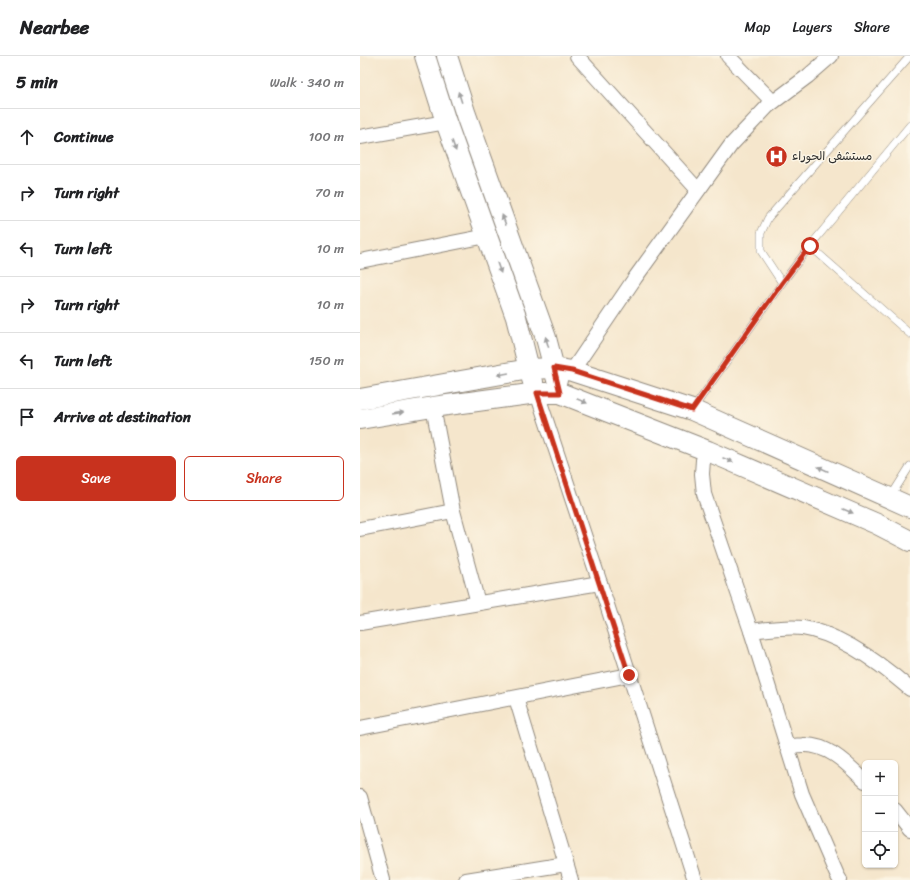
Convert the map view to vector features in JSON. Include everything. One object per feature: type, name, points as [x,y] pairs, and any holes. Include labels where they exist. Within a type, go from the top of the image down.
[{"type":"main road","points":[[425,56],[446,122],[516,317],[529,369],[537,393]]},
{"type":"main road","points":[[447,56],[466,115],[546,338],[563,369],[560,393]]},
{"type":"main road","points":[[360,399],[529,369],[563,369],[692,410],[910,507]]},
{"type":"main road","points":[[360,419],[433,407],[537,393],[560,393],[708,451],[877,524],[910,541]]},
{"type":"street","points":[[577,56],[698,190]]},
{"type":"street","points":[[728,56],[773,102]]},
{"type":"street","points":[[563,369],[634,278],[731,145],[768,106],[808,76],[831,56]]},
{"type":"street","points":[[360,137],[446,122]]},
{"type":"street","points":[[360,261],[487,236]]},
{"type":"street","points":[[537,393],[600,583],[695,880]]},
{"type":"street","points":[[433,407],[453,511],[478,603]]},
{"type":"street","points":[[708,451],[703,460],[702,474],[704,494],[751,631],[802,794],[840,880]]},
{"type":"street","points":[[360,529],[453,511]]},
{"type":"street","points":[[360,623],[600,583]]},
{"type":"street","points":[[751,631],[780,628],[803,628],[824,634],[847,643],[891,673],[910,689]]},
{"type":"street","points":[[360,728],[629,675]]},
{"type":"street","points":[[516,698],[571,880]]},
{"type":"street","points":[[787,747],[804,745],[820,747],[831,752],[848,764],[862,778]]},
{"type":"street","points":[[360,797],[383,880]]},
{"type":"street","points":[[898,814],[910,829]]},
{"type":"street","points":[[466,880],[566,864]]},
{"type":"lane","points":[[782,283],[761,251],[761,233],[768,218],[910,56]]},
{"type":"lane","points":[[692,410],[810,246],[910,125]]},
{"type":"lane","points":[[810,246],[910,334]]},
{"type":"lane","points":[[890,499],[910,466]]},
{"type":"place","name":"مستشفى الحوراء","points":[[777,156]]},
{"type":"route","points":[[629,675],[537,393],[560,393],[554,368],[572,371],[692,410],[810,246]]}]
